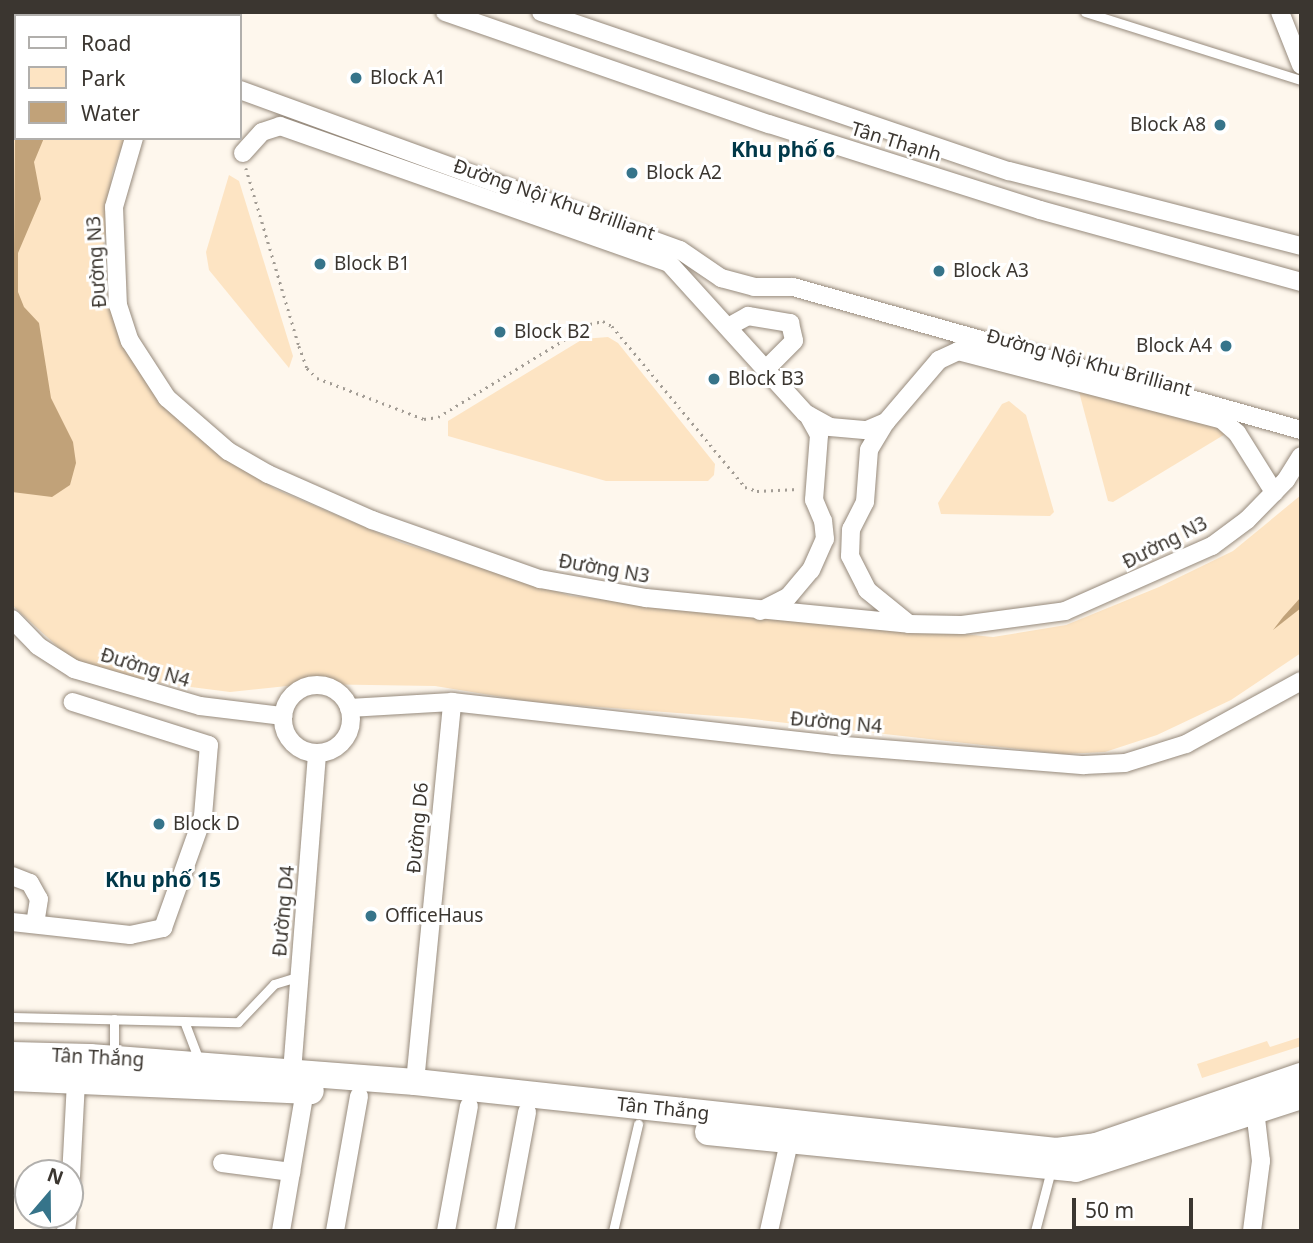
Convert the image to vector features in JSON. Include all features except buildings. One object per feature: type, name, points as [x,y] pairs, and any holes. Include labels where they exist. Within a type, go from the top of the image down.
[{"type":"street","name":"Tân Thạnh","points":[[445,12],[769,124],[1040,210],[1301,282]]},
{"type":"street","name":"Tân Thạnh","points":[[541,12],[1009,171],[1301,246]]},
{"type":"street","points":[[1280,12],[1301,65]]},
{"type":"street","points":[[242,91],[680,250],[721,278],[754,287],[793,287],[1301,430]]},
{"type":"street","name":"Đường Nội Khu Brilliant","points":[[243,153],[262,132],[280,126],[669,262],[805,412],[819,440]]},
{"type":"street","name":"Đường N3","points":[[133,140],[114,207],[118,305],[130,341],[167,398],[228,451],[321,499],[489,564],[540,579],[646,598],[909,624],[962,625],[1065,611],[1212,546],[1274,492],[1301,456]]},
{"type":"street","points":[[728,327],[748,316],[790,323],[794,341],[766,369]]},
{"type":"street","name":"Đường Nội Khu Brilliant","points":[[909,624],[880,603],[860,580],[849,546],[856,519],[865,502],[869,450],[886,422],[939,360],[958,351],[1222,420],[1237,433],[1274,492]]},
{"type":"street","name":"Đường Nội Khu Brilliant","points":[[805,412],[833,428],[855,431],[886,422]]},
{"type":"street","points":[[760,611],[788,597],[811,570],[825,539],[815,489],[819,440],[833,428]]},
{"type":"street","points":[[855,431],[869,450]]},
{"type":"street","points":[[820,514],[837,525],[856,519]]},
{"type":"street","name":"Đường N4","points":[[12,619],[38,646],[74,669],[200,706],[283,716]]},
{"type":"street","name":"Đường N4","points":[[349,708],[452,702],[832,745],[1084,765],[1125,763],[1186,744],[1301,681]]},
{"type":"street","points":[[317,685],[338,692],[349,708],[347,734],[340,744],[317,754],[289,740],[283,716],[296,691],[317,685]]},
{"type":"street","points":[[12,922],[130,935],[163,928],[203,816],[209,745],[73,702]]},
{"type":"street","name":"Đường D6","points":[[414,1092],[452,702]]},
{"type":"street","name":"Đường D4","points":[[281,1231],[291,1172],[299,1081],[300,976],[317,754]]},
{"type":"street","points":[[12,876],[30,883],[39,899],[35,924]]},
{"type":"street","name":"Tân Thắng","points":[[12,1055],[114,1058],[201,1065],[299,1081],[1056,1151],[1096,1146],[1301,1076]]},
{"type":"street","name":"Tân Thắng","points":[[12,1078],[299,1081]]},
{"type":"street","points":[[72,1159],[76,1080]]},
{"type":"street","points":[[335,1231],[360,1087]]},
{"type":"street","name":"Tân Thắng","points":[[414,1092],[469,1106],[1051,1170],[1101,1164],[1301,1096]]},
{"type":"street","points":[[446,1231],[469,1106]]},
{"type":"street","points":[[1252,1231],[1261,1161],[1255,1110]]},
{"type":"street","points":[[505,1231],[527,1112]]},
{"type":"street","points":[[769,1231],[789,1142]]},
{"type":"street","points":[[222,1163],[291,1172]]},
{"type":"lane","points":[[1085,12],[1301,80]]},
{"type":"lane","points":[[12,1017],[238,1022],[274,984],[300,976]]},
{"type":"lane","points":[[114,1019],[114,1058]]},
{"type":"lane","points":[[184,1021],[201,1065]]},
{"type":"lane","points":[[613,1231],[638,1124]]},
{"type":"lane","points":[[1035,1231],[1051,1170]]},
{"type":"path","points":[[243,153],[299,346],[307,368],[317,378],[424,419],[438,417],[590,324],[603,321],[612,326],[745,487],[757,491],[815,489]]},
{"type":"green space","points":[[12,12],[192,12],[14,14],[14,140],[124,140],[112,173],[100,281],[128,353],[240,466],[275,489],[402,543],[571,596],[993,637],[1066,625],[1159,587],[1233,551],[1301,495],[1301,653],[1231,700],[1157,735],[1105,752],[1063,754],[743,718],[533,702],[435,686],[306,684],[230,692],[136,680],[70,658],[12,605]]},
{"type":"green space","points":[[229,175],[239,181],[293,356],[289,368],[209,270],[206,252]]},
{"type":"green space","points":[[608,337],[618,343],[715,464],[714,475],[708,481],[606,481],[448,436],[448,421],[583,339]]},
{"type":"green space","points":[[1078,388],[1221,426],[1227,433],[1113,502],[1108,501]]},
{"type":"green space","points":[[1009,401],[1026,415],[1054,512],[1050,516],[941,514],[938,503],[1002,404]]},
{"type":"green space","points":[[1301,1037],[1301,1046],[1202,1078],[1197,1064],[1267,1041],[1270,1047]]},
{"type":"water","points":[[22,12],[114,12],[114,14]]},
{"type":"water","points":[[15,140],[43,140],[34,162],[41,199],[18,253],[18,292],[24,307],[39,323],[51,398],[73,442],[76,463],[70,485],[52,497],[12,492]]},
{"type":"water","points":[[1301,597],[1301,608],[1273,630],[1283,617]]},
{"type":"place","name":"Block A1","points":[[356,78]]},
{"type":"place","name":"Block A8","points":[[1220,125]]},
{"type":"place","name":"Block A2","points":[[632,173]]},
{"type":"place","name":"Block B1","points":[[320,264]]},
{"type":"place","name":"Block A3","points":[[939,271]]},
{"type":"place","name":"Block B2","points":[[500,332]]},
{"type":"place","name":"Block A4","points":[[1226,346]]},
{"type":"place","name":"Block B3","points":[[714,379]]},
{"type":"place","name":"Block D","points":[[159,824]]},
{"type":"place","name":"OfficeHaus","points":[[371,916]]},
{"type":"district","name":"Khu phố 6","points":[[783,149]]},
{"type":"district","name":"Khu phố 15","points":[[163,879]]}]
